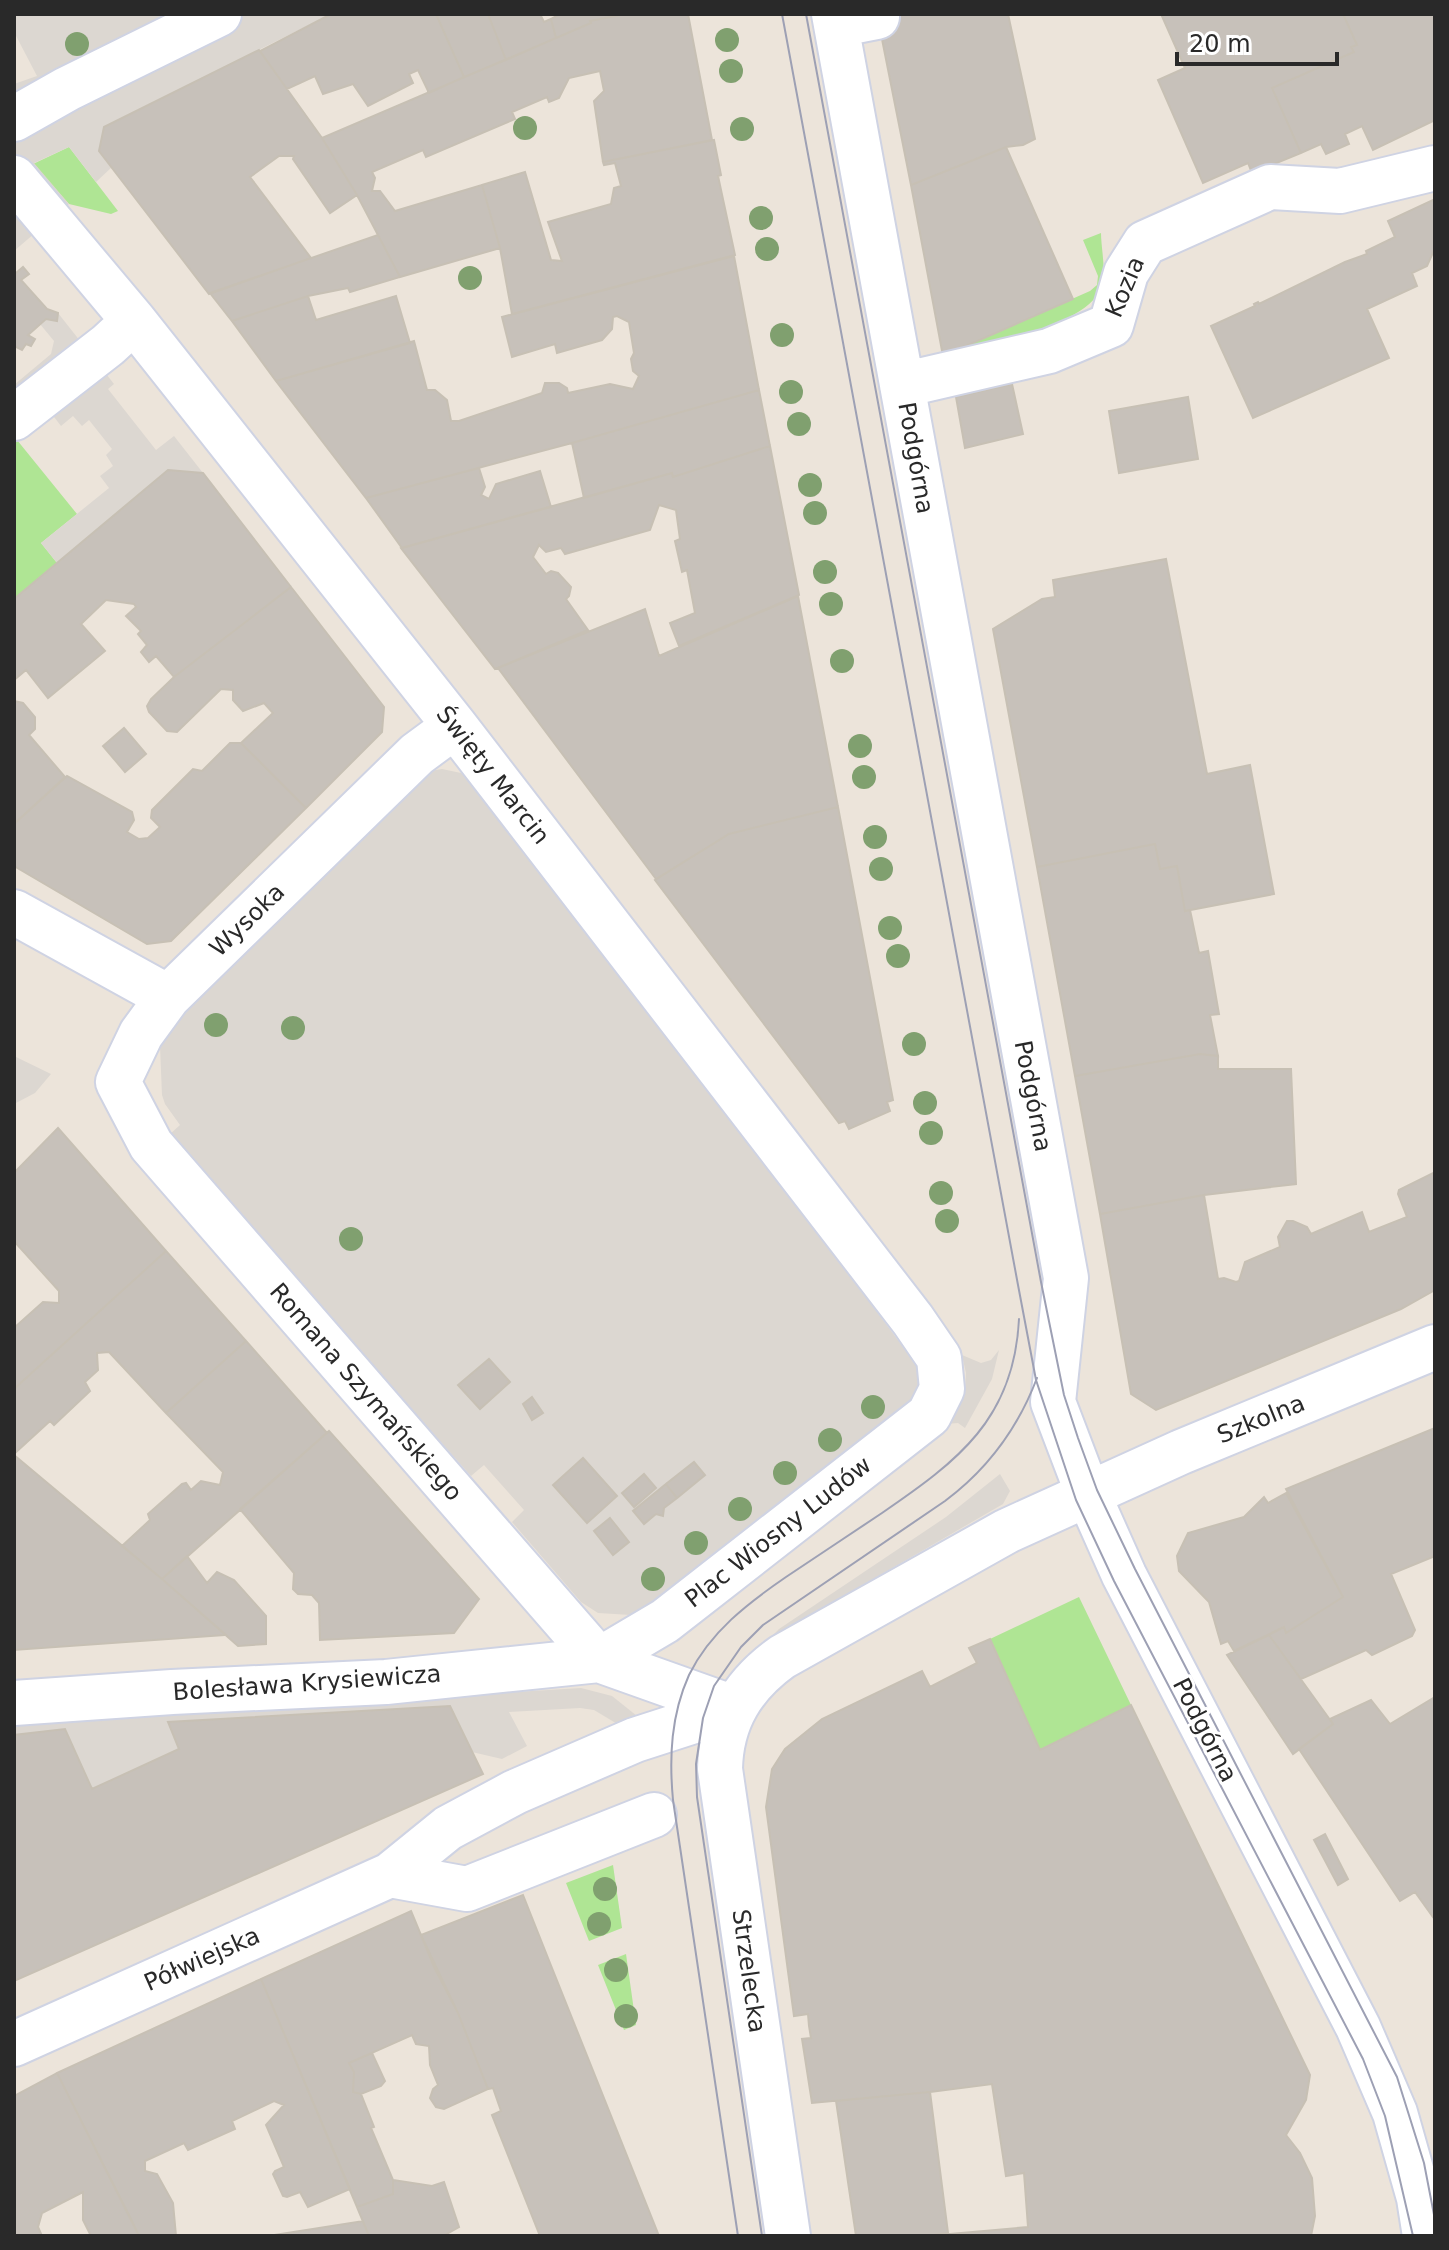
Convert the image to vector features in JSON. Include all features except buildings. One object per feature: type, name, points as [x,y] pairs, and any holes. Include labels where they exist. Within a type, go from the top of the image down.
[{"type":"street","points":[[14,119],[67,89],[219,14]]},
{"type":"street","name":"Podgórna","points":[[849,19],[902,385],[1066,1278],[1053,1402],[1088,1494],[1124,1575],[1358,2027],[1395,2113],[1419,2198],[1425,2236]]},
{"type":"street","name":"Kozia","points":[[902,385],[1049,351],[1111,325],[1126,273],[1145,243],[1270,187],[1340,191],[1435,168]]},
{"type":"street","name":"Święty Marcin","points":[[14,178],[134,321],[455,726],[913,1320],[939,1358],[942,1389]]},
{"type":"street","points":[[14,418],[134,321]]},
{"type":"street","name":"Wysoka","points":[[168,997],[417,754],[455,726]]},
{"type":"street","points":[[14,912],[168,997]]},
{"type":"street","name":"Romana Szymańskiego","points":[[168,997],[141,1034],[118,1082],[151,1145],[599,1660],[734,1708]]},
{"type":"street","name":"Szkolna","points":[[1088,1494],[1435,1347]]},
{"type":"street","name":"Plac Wiosny Ludów","points":[[599,1660],[665,1621],[929,1415],[942,1389]]},
{"type":"street","points":[[734,1708],[753,1680],[782,1657],[1007,1531],[1088,1494]]},
{"type":"street","name":"Bolesława Krysiewicza","points":[[14,1703],[386,1682],[599,1660]]},
{"type":"street","name":"Półwiejska","points":[[14,2044],[390,1875],[448,1828],[515,1792],[635,1740],[734,1708]]},
{"type":"street","name":"Strzelecka","points":[[734,1708],[722,1739],[721,1781],[788,2236]]},
{"type":"street","points":[[390,1875],[467,1889],[654,1815]]},
{"type":"green space","points":[[69,147],[118,211],[111,214],[69,204],[33,164]]},
{"type":"green space","points":[[1101,233],[1103,283],[1091,302],[1054,325],[943,356],[1090,291],[1097,285],[1098,276],[1083,240]]},
{"type":"green space","points":[[17,440],[77,514],[41,543],[57,563],[14,599],[14,443]]},
{"type":"green space","points":[[1079,1597],[1131,1705],[1040,1750],[990,1639]]},
{"type":"green space","points":[[613,1865],[622,1928],[589,1941],[566,1883]]},
{"type":"green space","points":[[626,1954],[636,2025],[624,2030],[598,1965]]},
{"type":"shaded area","points":[[14,14],[331,14],[104,127],[99,150],[112,167],[96,182],[69,147],[34,163],[69,204],[14,251],[14,84],[37,76],[14,32]]},
{"type":"shaded area","points":[[58,313],[114,384],[108,389],[156,450],[174,436],[203,473],[168,470],[57,563],[41,543],[109,488],[100,476],[113,466],[106,455],[112,449],[89,420],[82,426],[73,416],[61,426],[51,413],[14,443],[14,385],[51,354],[54,341],[40,324],[46,319],[57,321]]},
{"type":"shaded area","points":[[442,769],[461,773],[476,787],[824,1241],[920,1374],[918,1400],[650,1604],[631,1615],[598,1613],[581,1602],[512,1522],[524,1510],[484,1465],[471,1476],[169,1135],[180,1125],[162,1095],[160,1046],[171,1024],[430,771]]},
{"type":"shaded area","points":[[14,1056],[51,1074],[35,1093],[14,1104]]},
{"type":"shaded area","points":[[999,1350],[992,1379],[965,1428],[958,1423],[946,1424],[965,1392],[966,1373],[962,1355],[981,1363],[991,1360]]},
{"type":"shaded area","points":[[1000,1474],[1010,1491],[1003,1504],[768,1640],[779,1629],[946,1517]]},
{"type":"shaded area","points":[[581,1688],[612,1696],[637,1716],[619,1725],[594,1710],[580,1708],[509,1712],[527,1746],[502,1759],[472,1752],[450,1706],[168,1722],[179,1749],[92,1789],[65,1730],[14,1735],[14,1723]]},
{"type":"tram line","points":[[782,14],[1036,1380],[1076,1500],[1114,1581],[1363,2059],[1385,2116],[1413,2236]]},
{"type":"tram line","points":[[806,14],[1064,1395],[1097,1490],[1135,1569],[1397,2077],[1424,2163],[1435,2220]]},
{"type":"tram line","points":[[738,2236],[673,1800],[671,1768],[678,1705],[689,1675],[708,1645],[744,1608],[910,1494],[935,1475],[977,1434],[1006,1384],[1015,1354],[1019,1319]]},
{"type":"tram line","points":[[762,2236],[697,1797],[696,1764],[703,1718],[714,1686],[741,1647],[763,1625],[945,1501],[975,1475],[1011,1430],[1037,1378]]}]
